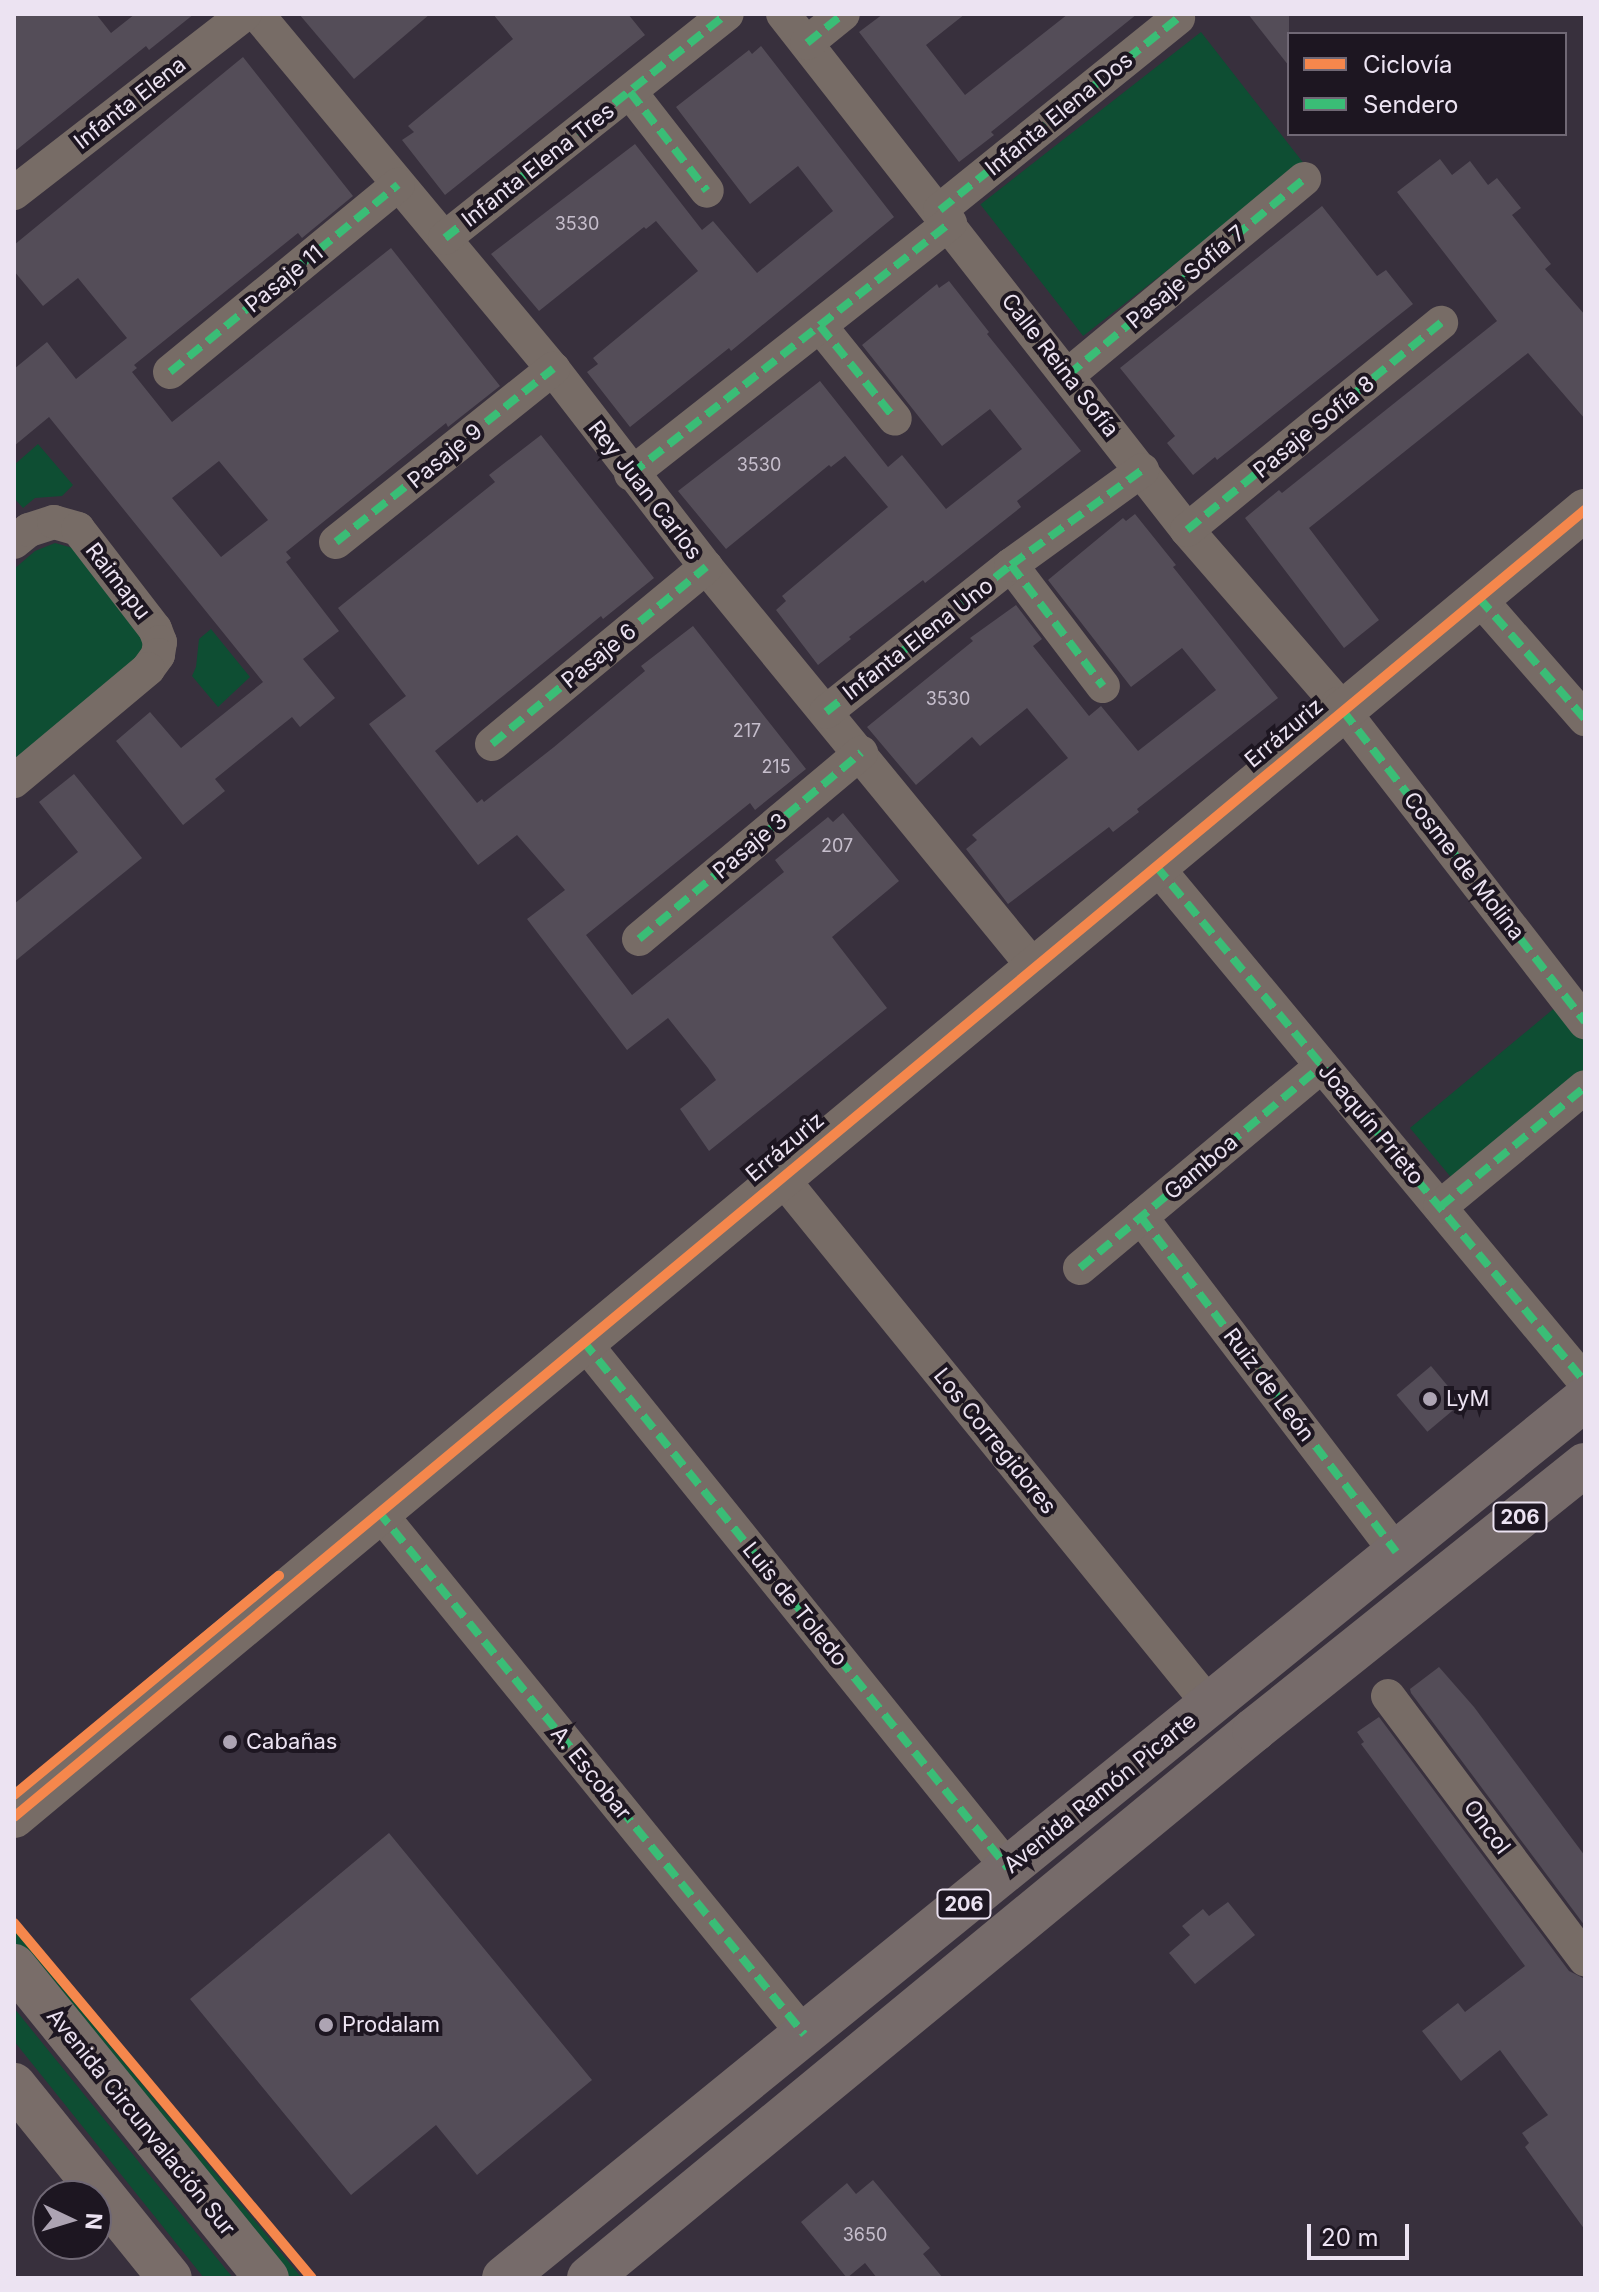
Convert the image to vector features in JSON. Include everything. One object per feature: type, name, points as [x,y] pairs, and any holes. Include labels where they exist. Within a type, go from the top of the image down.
[{"type":"highway","name":"Avenida Ramón Picarte","points":[[504,2278],[1585,1399]]},
{"type":"highway","name":"206","points":[[589,2278],[1254,1730],[1585,1465]]},
{"type":"highway","points":[[1209,1704],[1230,1724],[1254,1730]]},
{"type":"main road","name":"Avenida Circunvalación Sur","points":[[14,1966],[267,2278]]},
{"type":"main road","points":[[14,2085],[170,2278]]},
{"type":"street","name":"Infanta Elena","points":[[14,193],[245,14]]},
{"type":"street","name":"Rey Juan Carlos","points":[[257,14],[553,369],[631,474],[1033,966]]},
{"type":"street","name":"Infanta Elena Tres","points":[[445,238],[727,14]]},
{"type":"street","name":"Calle Reina Sofía","points":[[783,14],[945,217],[1187,530],[1343,711]]},
{"type":"street","points":[[807,43],[843,14]]},
{"type":"street","name":"Infanta Elena Dos","points":[[631,474],[820,326],[1178,18]]},
{"type":"street","name":"Infanta Elena Tres","points":[[630,92],[707,191]]},
{"type":"street","name":"Pasaje Sofía 7","points":[[1068,375],[1304,179]]},
{"type":"street","name":"Pasaje 11","points":[[170,372],[398,185]]},
{"type":"street","name":"Pasaje Sofía 8","points":[[1187,530],[1441,323]]},
{"type":"street","points":[[820,326],[895,419]]},
{"type":"street","name":"Pasaje 9","points":[[336,542],[553,369]]},
{"type":"street","name":"Infanta Elena Uno","points":[[826,712],[1011,565],[1142,470]]},
{"type":"street","name":"Errázuriz","points":[[14,1817],[1033,966],[1585,510]]},
{"type":"street","name":"Raimapu","points":[[14,542],[29,530],[54,522],[78,529],[155,629],[160,642],[158,655],[148,669],[14,781]]},
{"type":"street","name":"Infanta Elena Uno","points":[[1011,565],[1103,686]]},
{"type":"street","name":"Pasaje 6","points":[[492,744],[706,567]]},
{"type":"street","points":[[1479,598],[1585,719]]},
{"type":"street","name":"Cosme de Molina","points":[[1343,711],[1585,1022]]},
{"type":"street","name":"Pasaje 3","points":[[639,939],[861,753]]},
{"type":"street","name":"Joaquín Prieto","points":[[1156,866],[1585,1382]]},
{"type":"street","name":"Gamboa","points":[[1080,1268],[1322,1066]]},
{"type":"street","points":[[1440,1207],[1585,1087]]},
{"type":"street","name":"Los Corregidores","points":[[781,1177],[1209,1704]]},
{"type":"street","name":"Ruiz de León","points":[[1141,1217],[1396,1552]]},
{"type":"street","name":"Luis de Toledo","points":[[583,1341],[1008,1868]]},
{"type":"street","name":"A. Escobar","points":[[378,1511],[804,2034]]},
{"type":"street","name":"Oncol","points":[[1388,1696],[1585,1959]]},
{"type":"green space","points":[[1201,32],[1304,164],[1083,336],[980,204]]},
{"type":"green space","points":[[38,444],[73,485],[62,496],[35,498],[23,508],[14,498],[14,465]]},
{"type":"green space","points":[[55,543],[73,548],[146,639],[141,664],[14,766],[14,569],[35,551]]},
{"type":"green space","points":[[211,629],[250,677],[218,707],[192,676],[199,639]]},
{"type":"green space","points":[[1557,1006],[1585,1042],[1585,1077],[1454,1181],[1410,1128]]},
{"type":"green space","points":[[14,1930],[302,2278],[284,2278],[14,1949]]},
{"type":"green space","points":[[14,2008],[233,2278],[204,2278],[14,2041]]},
{"type":"building","points":[[14,14],[96,14],[111,33],[135,14],[194,14],[149,50],[146,46],[14,152]]},
{"type":"building","points":[[299,14],[430,14],[354,79]]},
{"type":"building","points":[[493,14],[628,14],[645,35],[445,195],[402,140],[414,132],[408,126],[513,39]]},
{"type":"building","points":[[883,14],[965,14],[926,45],[965,95],[1068,14],[1137,14],[991,132],[994,135],[959,162],[859,32]]},
{"type":"building","points":[[1248,14],[1289,14],[1287,63]]},
{"type":"building","points":[[761,46],[894,217],[731,351],[729,348],[630,427],[587,372],[598,364],[593,358],[698,271],[656,221],[646,229],[644,227],[539,311],[491,254],[635,144],[702,230],[713,221],[757,273],[833,211],[798,166],[750,204],[676,107],[749,50],[752,54]]},
{"type":"building","points":[[243,57],[353,196],[302,238],[298,233],[134,365],[137,368],[132,372],[172,422],[391,248],[500,386],[448,427],[446,423],[286,552],[291,558],[286,562],[339,631],[303,659],[335,698],[300,727],[292,717],[215,779],[225,791],[183,825],[116,741],[150,712],[181,748],[263,682],[49,417],[14,446],[14,369],[47,342],[76,379],[127,338],[78,278],[43,306],[14,271],[14,245]],"holes":[[[219,461],[268,520],[221,557],[172,498]]]},
{"type":"building","points":[[1440,159],[1452,175],[1470,161],[1488,185],[1497,178],[1521,208],[1512,215],[1551,264],[1545,269],[1585,315],[1585,419],[1528,353],[1309,528],[1379,620],[1344,648],[1245,518],[1279,490],[1282,493],[1497,321],[1397,192]]},
{"type":"building","points":[[1322,206],[1377,276],[1386,270],[1413,304],[1217,460],[1215,457],[1193,475],[1167,443],[1175,436],[1120,368]]},
{"type":"building","points":[[949,281],[989,332],[987,334],[1081,451],[1017,501],[1021,507],[925,583],[923,580],[849,637],[851,639],[818,665],[776,610],[786,601],[782,596],[888,507],[845,456],[831,467],[829,465],[726,549],[678,491],[820,381],[888,467],[902,455],[946,509],[1022,449],[990,409],[942,446],[862,345],[937,284],[939,288]]},
{"type":"building","points":[[541,435],[654,578],[603,619],[601,616],[435,751],[477,803],[482,799],[484,802],[645,671],[641,666],[693,626],[806,769],[755,810],[750,803],[586,935],[632,995],[784,872],[775,860],[828,817],[833,822],[843,813],[899,881],[832,937],[887,1008],[709,1151],[680,1109],[716,1080],[708,1068],[668,1018],[627,1050],[527,919],[565,890],[517,835],[478,865],[369,724],[406,696],[338,608],[495,482],[489,475]]},
{"type":"building","points":[[1135,514],[1176,565],[1173,567],[1278,698],[1137,809],[1139,812],[1113,832],[1109,827],[1008,904],[966,849],[977,840],[972,835],[1068,758],[1027,708],[980,746],[972,737],[916,785],[867,727],[973,641],[970,638],[1016,605],[1042,639],[1033,646],[1089,716],[1101,706],[1138,751],[1216,690],[1182,648],[1131,687],[1048,580],[1123,518],[1126,521]]},
{"type":"building","points":[[74,774],[142,858],[14,962],[14,904],[78,852],[39,802]]},
{"type":"building","name":"LyM","points":[[1431,1366],[1462,1403],[1427,1432],[1397,1395]]},
{"type":"building","points":[[1439,1667],[1474,1707],[1585,1856],[1585,1926],[1411,1693],[1410,1689]]},
{"type":"building","points":[[1379,1717],[1569,1971],[1585,1979],[1585,2230],[1525,2147],[1529,2143],[1522,2133],[1548,2115],[1500,2050],[1461,2081],[1422,2031],[1458,2003],[1465,2012],[1525,1966],[1361,1744],[1364,1742],[1357,1732]]},
{"type":"building","points":[[389,1833],[592,2080],[477,2175],[436,2125],[351,2195],[190,1999]]},
{"type":"building","points":[[1228,1902],[1255,1935],[1195,1984],[1169,1953],[1190,1935],[1182,1926],[1203,1909],[1209,1916]]},
{"type":"building","points":[[873,2180],[930,2248],[923,2254],[943,2278],[877,2278],[865,2263],[847,2278],[801,2222],[847,2183],[856,2194]]},
{"type":"marked path","points":[[445,238],[727,14]]},
{"type":"marked path","points":[[807,43],[843,14]]},
{"type":"marked path","points":[[940,210],[1178,18]]},
{"type":"marked path","points":[[630,92],[707,191]]},
{"type":"marked path","points":[[1068,375],[1304,179]]},
{"type":"marked path","points":[[170,372],[398,185]]},
{"type":"marked path","points":[[631,474],[950,223]]},
{"type":"marked path","points":[[1187,530],[1441,323]]},
{"type":"marked path","points":[[820,326],[895,419]]},
{"type":"marked path","points":[[336,542],[553,369]]},
{"type":"marked path","points":[[826,712],[1011,565],[1142,470]]},
{"type":"marked path","points":[[1011,565],[1103,686]]},
{"type":"marked path","points":[[492,744],[706,567]]},
{"type":"marked path","points":[[1479,598],[1585,719]]},
{"type":"marked path","points":[[1343,711],[1585,1022]]},
{"type":"marked path","points":[[639,939],[861,753]]},
{"type":"marked path","points":[[1156,866],[1585,1382]]},
{"type":"marked path","points":[[1080,1268],[1322,1066]]},
{"type":"marked path","points":[[1440,1207],[1585,1087]]},
{"type":"marked path","points":[[1141,1217],[1396,1552]]},
{"type":"marked path","points":[[583,1341],[1008,1868]]},
{"type":"marked path","points":[[378,1511],[804,2034]]},
{"type":"cycle path","points":[[14,1817],[1585,510]]},
{"type":"cycle path","points":[[14,1795],[279,1576]]},
{"type":"cycle path","points":[[14,1923],[312,2278]]},
{"type":"place","name":"LyM","points":[[1430,1399]]},
{"type":"place","name":"Cabañas","points":[[230,1742]]},
{"type":"place","name":"Prodalam","points":[[326,2025]]}]
